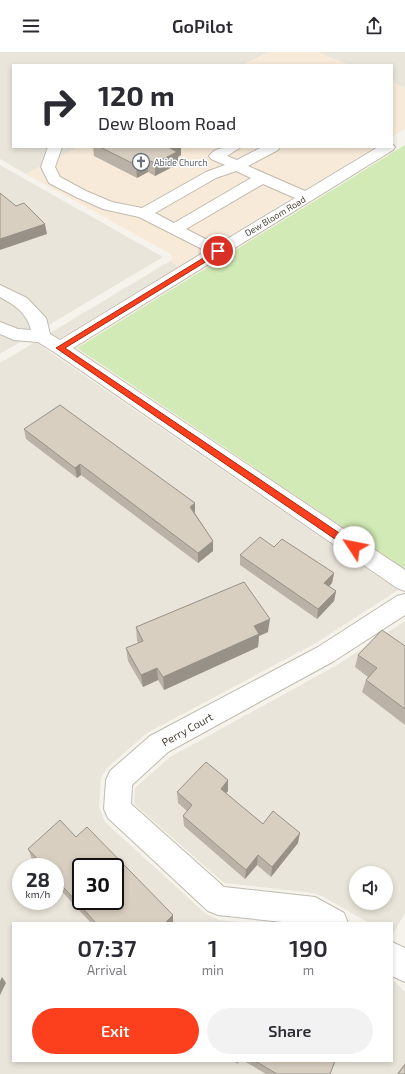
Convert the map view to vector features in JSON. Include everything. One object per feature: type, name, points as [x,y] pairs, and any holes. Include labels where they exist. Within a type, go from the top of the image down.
[{"type":"street","points":[[55,148],[48,166],[54,180],[108,206],[144,213],[218,251]]},
{"type":"street","points":[[232,148],[216,156],[306,197]]},
{"type":"street","points":[[144,213],[212,175],[237,166],[271,148]]},
{"type":"street","name":"Dew Bloom Road","points":[[60,348],[386,148]]},
{"type":"street","points":[[174,229],[262,178]]},
{"type":"street","points":[[0,290],[20,302],[36,318],[42,337]]},
{"type":"street","points":[[0,327],[14,334],[42,337],[60,348],[405,582]]},
{"type":"street","name":"Perry Court","points":[[332,922],[315,911],[218,901],[116,809],[119,780],[159,744],[326,654],[405,603]]},
{"type":"shaded area","points":[[0,52],[269,52],[245,64],[12,64],[12,148],[77,148],[26,174],[0,159]]},
{"type":"shaded area","points":[[269,52],[317,52],[347,64],[245,64]]},
{"type":"shaded area","points":[[317,52],[405,52],[405,88],[393,82],[393,64],[347,64]]},
{"type":"shaded area","points":[[393,82],[405,88],[405,129],[393,136]]},
{"type":"shaded area","points":[[77,148],[373,148],[179,266],[170,261],[173,258],[169,253],[26,174]]},
{"type":"shaded area","points":[[0,165],[163,257],[0,354]]},
{"type":"shaded area","points":[[170,261],[179,266],[44,348],[398,590],[316,643],[147,733],[107,768],[101,778],[99,807],[105,822],[206,914],[219,920],[238,922],[12,922],[12,1062],[393,1062],[393,980],[405,992],[405,1074],[0,1074],[0,363]]},
{"type":"shaded area","points":[[405,621],[405,913],[393,933],[393,922],[367,922],[322,896],[313,893],[224,883],[134,804],[135,788],[170,757],[337,665]]},
{"type":"green space","points":[[405,145],[405,569],[77,348]]},
{"type":"building","points":[[102,148],[170,148],[177,152],[155,163],[148,160],[136,165]]},
{"type":"building","points":[[0,193],[16,206],[24,203],[45,224],[0,239]]},
{"type":"building","points":[[60,405],[195,503],[190,507],[213,541],[198,553],[80,464],[75,468],[24,429]]},
{"type":"building","points":[[260,537],[274,547],[282,539],[334,573],[324,583],[336,591],[318,609],[240,555]]},
{"type":"building","points":[[244,582],[270,619],[254,626],[259,634],[163,677],[157,668],[141,675],[126,648],[143,641],[136,627]]},
{"type":"building","points":[[382,630],[405,646],[405,709],[366,680],[377,668],[358,655]]},
{"type":"building","points":[[206,762],[228,780],[221,789],[263,824],[273,811],[300,833],[272,867],[258,855],[246,870],[183,816],[192,805],[177,792]]},
{"type":"building","points":[[60,820],[76,837],[87,827],[117,858],[72,858],[72,897],[64,888],[64,858],[36,858],[28,849]]},
{"type":"building","points":[[124,865],[173,915],[166,922],[95,922],[84,910],[124,910]]},
{"type":"building","points":[[257,1062],[335,1062],[330,1074],[277,1074]]},
{"type":"building","points":[[405,1065],[405,1074],[398,1074]]},
{"type":"place","name":"Abide Church","points":[[141,162]]},
{"type":"route","points":[[218,251],[60,348],[354,547]]}]
